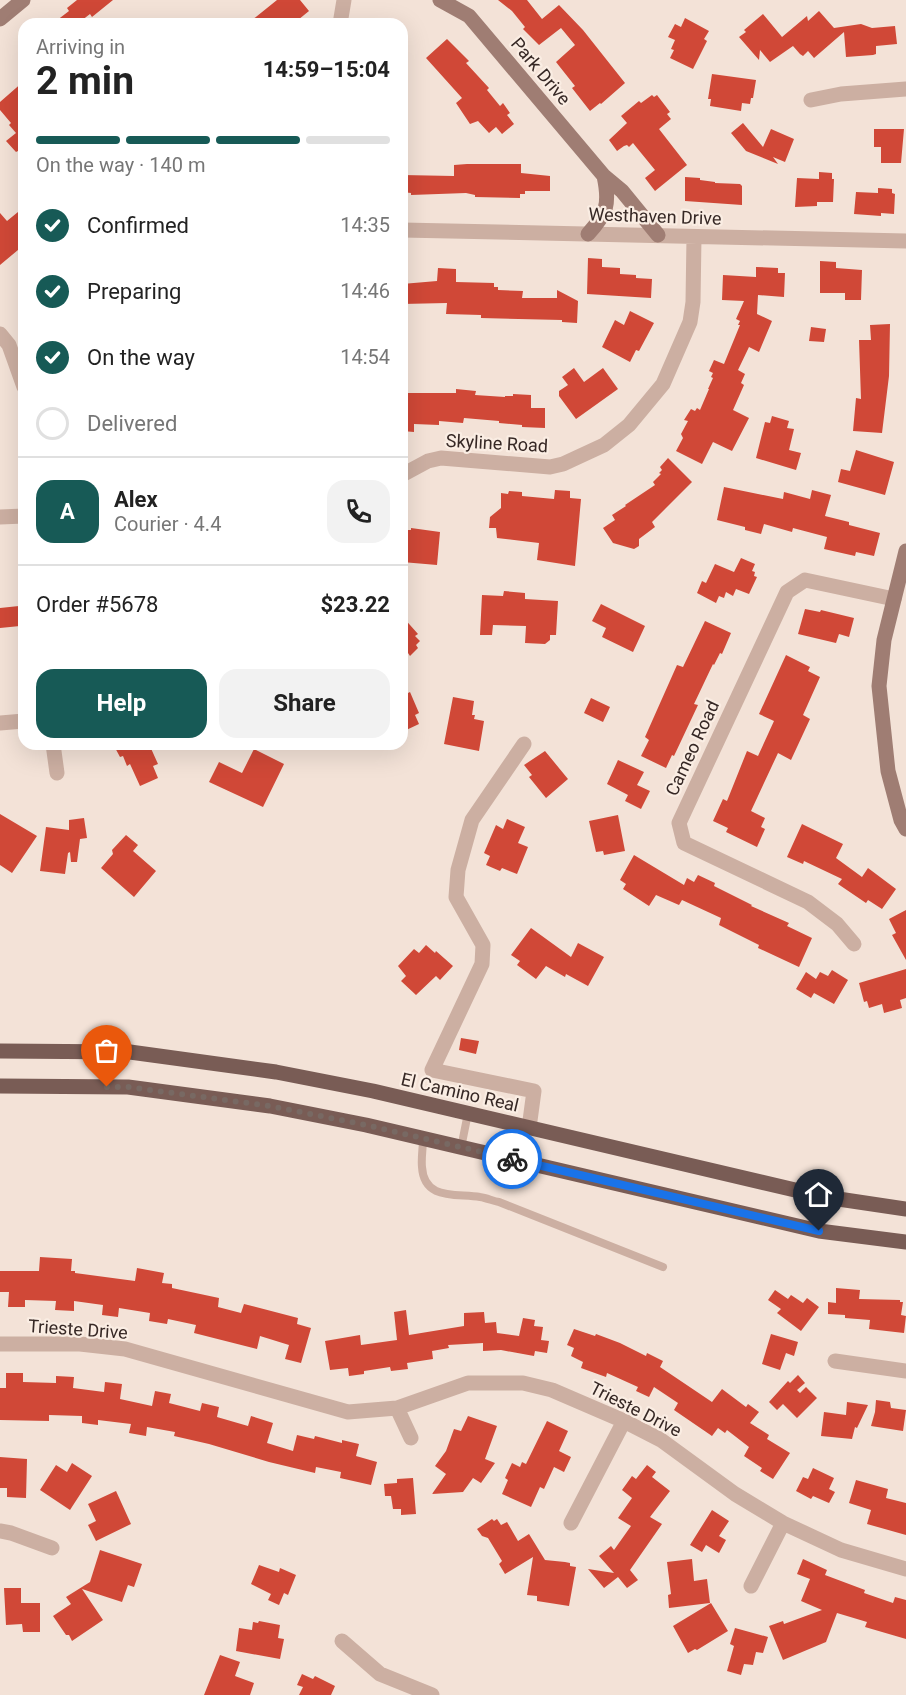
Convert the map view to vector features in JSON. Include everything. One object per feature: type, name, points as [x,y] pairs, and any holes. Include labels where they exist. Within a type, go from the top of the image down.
[{"type":"main road","name":"El Camino Real","points":[[0,1051],[130,1052],[276,1072],[373,1091],[825,1197],[906,1209]]},
{"type":"main road","points":[[0,1086],[128,1087],[270,1106],[819,1231],[906,1242]]},
{"type":"street","points":[[0,19],[23,0]]},
{"type":"street","points":[[341,18],[344,0]]},
{"type":"street","name":"Park Drive","points":[[440,0],[468,16],[604,176],[622,190],[658,235]]},
{"type":"street","points":[[811,100],[841,94],[906,89]]},
{"type":"street","points":[[588,234],[602,219],[606,207],[607,191],[604,176]]},
{"type":"street","name":"Westhaven Drive","points":[[408,230],[906,241]]},
{"type":"street","name":"Skyline Road","points":[[408,472],[428,461],[441,458],[550,467],[563,464],[604,446],[629,425],[663,384],[690,322],[693,302],[694,237]]},
{"type":"street","points":[[0,334],[9,345],[18,370]]},
{"type":"street","points":[[0,517],[18,516]]},
{"type":"street","points":[[906,551],[884,640],[879,686],[888,771],[901,820],[906,829]]},
{"type":"street","name":"Cameo Road","points":[[854,944],[837,924],[808,902],[684,843],[679,823],[787,592],[805,580],[894,599]]},
{"type":"street","points":[[0,723],[18,722]]},
{"type":"street","points":[[524,744],[472,820],[458,870],[456,897],[483,945],[482,964],[432,1070],[534,1091],[529,1128]]},
{"type":"street","points":[[54,750],[57,773]]},
{"type":"street","name":"Trieste Drive","points":[[0,1344],[80,1344],[125,1349],[348,1412],[397,1407],[468,1383],[523,1383],[552,1390],[624,1421],[661,1440],[735,1494],[783,1523],[841,1550],[906,1569]]},
{"type":"street","points":[[835,1361],[906,1371]]},
{"type":"street","points":[[397,1407],[411,1438]]},
{"type":"street","points":[[571,1523],[624,1421]]},
{"type":"street","points":[[751,1586],[783,1523]]},
{"type":"street","points":[[0,1531],[52,1548]]},
{"type":"street","points":[[342,1641],[380,1674],[432,1695]]},
{"type":"lane","points":[[461,1148],[468,1113]]},
{"type":"lane","points":[[423,1139],[422,1168],[424,1178],[431,1189],[442,1194],[481,1197],[499,1202],[663,1268]]},
{"type":"building","points":[[77,0],[113,0],[92,17],[90,14],[85,18],[60,18],[69,11],[67,8]]},
{"type":"building","points":[[277,0],[300,0],[309,11],[300,18],[254,18]]},
{"type":"building","points":[[498,0],[527,0],[542,19],[559,5],[583,30],[625,83],[590,111],[572,88],[575,86],[556,62],[575,45],[561,28],[539,45],[523,29],[525,27],[512,11]]},
{"type":"building","points":[[819,11],[834,28],[861,24],[872,28],[895,26],[897,44],[876,46],[876,54],[873,55],[846,57],[844,32],[814,58],[808,51],[803,56],[793,46],[770,62],[760,50],[759,60],[739,37],[763,14],[782,37],[807,16],[808,21]]},
{"type":"building","points":[[685,18],[709,31],[704,39],[707,41],[693,69],[670,58],[675,40],[668,37],[675,24],[681,27]]},
{"type":"building","points":[[447,39],[469,61],[466,63],[489,88],[487,90],[500,106],[503,103],[510,113],[507,115],[514,124],[502,134],[496,127],[489,133],[478,121],[470,124],[456,103],[462,98],[426,58]]},
{"type":"building","points":[[712,74],[756,80],[750,104],[742,103],[741,111],[710,106],[711,99],[708,99]]},
{"type":"building","points":[[18,86],[18,151],[16,152],[6,141],[16,133],[0,110],[0,102]]},
{"type":"building","points":[[652,95],[654,97],[657,95],[670,112],[667,114],[671,119],[659,129],[687,165],[655,191],[645,178],[655,170],[633,143],[617,151],[609,140],[627,123],[621,116],[639,101],[641,103]]},
{"type":"building","points":[[743,123],[763,147],[771,129],[794,139],[785,162],[773,157],[778,164],[746,151],[731,133]]},
{"type":"building","points":[[874,129],[904,129],[901,163],[881,163],[881,147],[874,147]]},
{"type":"building","points":[[521,164],[521,173],[550,176],[550,191],[525,191],[525,194],[520,194],[520,198],[475,197],[475,195],[466,193],[411,195],[408,193],[408,175],[454,176],[454,165]]},
{"type":"building","points":[[819,172],[832,173],[833,202],[817,202],[817,206],[795,207],[797,178],[819,179]]},
{"type":"building","points":[[685,177],[700,178],[700,180],[715,183],[740,184],[742,186],[742,205],[685,201]]},
{"type":"building","points":[[878,188],[892,189],[892,193],[895,194],[894,214],[881,213],[881,216],[854,214],[856,192],[878,193]]},
{"type":"building","points":[[18,212],[18,250],[0,265],[0,213],[7,221]]},
{"type":"building","points":[[588,258],[602,259],[602,267],[620,268],[620,274],[652,279],[651,298],[587,294]]},
{"type":"building","points":[[820,261],[836,262],[836,268],[862,270],[861,300],[845,300],[845,293],[820,293]]},
{"type":"building","points":[[756,267],[778,268],[778,273],[785,273],[784,297],[758,295],[757,314],[772,321],[759,352],[749,347],[738,370],[745,374],[741,383],[744,385],[733,410],[749,418],[732,451],[713,442],[702,464],[676,451],[688,421],[684,420],[691,409],[700,410],[709,389],[713,373],[709,371],[714,360],[724,364],[740,325],[738,325],[740,321],[736,319],[744,301],[722,300],[723,275],[756,277]]},
{"type":"building","points":[[438,268],[456,269],[456,282],[494,283],[494,287],[498,287],[498,290],[523,291],[522,298],[557,298],[557,290],[578,301],[577,323],[562,322],[562,320],[481,318],[481,315],[446,314],[447,303],[408,304],[408,283],[437,281]]},
{"type":"building","points":[[630,311],[654,323],[639,351],[636,350],[630,362],[602,347],[615,320],[624,325]]},
{"type":"building","points":[[890,324],[889,376],[882,433],[853,431],[856,398],[861,399],[859,340],[871,340],[870,325]]},
{"type":"building","points":[[811,327],[826,329],[824,342],[809,341]]},
{"type":"building","points":[[574,368],[584,382],[603,368],[618,389],[576,419],[559,396],[559,391],[568,385],[562,377]]},
{"type":"building","points":[[456,389],[476,391],[475,395],[505,397],[513,396],[513,394],[531,395],[531,408],[545,408],[545,428],[522,427],[522,425],[499,423],[499,421],[464,418],[463,423],[439,421],[439,425],[414,424],[414,432],[408,432],[408,393],[456,393]]},
{"type":"building","points":[[772,416],[789,421],[787,428],[794,429],[789,450],[801,453],[796,470],[756,458],[765,422],[770,423]]},
{"type":"building","points":[[856,450],[894,462],[885,495],[838,482],[841,469],[850,471]]},
{"type":"building","points":[[668,458],[692,482],[652,522],[655,527],[639,539],[639,546],[634,549],[613,543],[603,528],[615,520],[612,515],[655,485],[653,482],[661,474],[659,473],[662,470],[660,467]]},
{"type":"building","points":[[724,487],[783,499],[784,492],[810,499],[812,490],[831,495],[825,516],[880,533],[874,556],[856,552],[855,556],[824,549],[827,537],[793,528],[792,532],[764,524],[761,534],[745,530],[745,527],[717,520]]},
{"type":"building","points":[[555,490],[570,491],[570,498],[581,499],[575,566],[537,560],[539,543],[497,538],[496,528],[489,528],[490,517],[501,508],[501,493],[522,492],[522,496],[554,499]]},
{"type":"building","points":[[411,528],[440,532],[437,565],[408,563],[408,530]]},
{"type":"building","points":[[741,558],[755,564],[752,571],[757,577],[749,594],[736,589],[733,596],[726,592],[724,598],[719,596],[716,603],[697,593],[702,581],[706,583],[715,564],[734,572]]},
{"type":"building","points":[[504,591],[525,593],[525,599],[558,601],[556,635],[550,635],[550,640],[545,644],[525,643],[526,626],[493,625],[492,635],[480,635],[482,595],[503,596]]},
{"type":"building","points":[[601,604],[645,626],[633,652],[602,637],[606,628],[592,621]]},
{"type":"building","points":[[18,606],[18,626],[0,628],[0,608]]},
{"type":"building","points":[[805,609],[820,612],[821,610],[854,618],[849,637],[839,634],[836,643],[798,634]]},
{"type":"building","points":[[705,621],[731,633],[722,654],[720,653],[713,664],[694,704],[698,705],[666,768],[641,756],[649,740],[645,737],[677,665],[683,667]]},
{"type":"building","points":[[408,623],[418,634],[415,636],[420,641],[416,645],[418,648],[410,656],[408,653]]},
{"type":"building","points":[[786,655],[810,667],[808,671],[820,677],[803,715],[810,719],[791,760],[778,753],[751,811],[765,818],[761,827],[765,829],[757,847],[726,832],[728,828],[713,821],[723,799],[727,801],[747,751],[758,756],[774,721],[759,714]]},
{"type":"building","points":[[410,692],[419,713],[415,715],[419,724],[408,729],[408,693]]},
{"type":"building","points":[[453,697],[474,701],[472,715],[475,715],[474,719],[484,721],[479,751],[444,744]]},
{"type":"building","points":[[591,698],[610,707],[603,722],[584,713]]},
{"type":"building","points":[[116,750],[152,750],[158,764],[153,766],[158,778],[140,786],[130,764],[127,766],[123,756],[120,757]]},
{"type":"building","points":[[254,750],[284,764],[263,807],[209,782],[219,762],[242,773]]},
{"type":"building","points":[[545,751],[568,779],[546,798],[529,777],[532,775],[524,765]]},
{"type":"building","points":[[618,760],[644,772],[637,785],[650,791],[641,809],[625,801],[628,795],[607,784]]},
{"type":"building","points":[[0,814],[37,836],[12,873],[0,865]]},
{"type":"building","points":[[618,815],[625,851],[604,855],[603,851],[596,852],[589,821]]},
{"type":"building","points":[[84,818],[87,838],[80,839],[77,862],[71,862],[70,852],[65,874],[40,871],[46,827],[69,830],[69,820]]},
{"type":"building","points":[[507,819],[525,827],[518,843],[528,847],[517,874],[502,868],[500,871],[486,865],[490,856],[484,853],[496,825],[503,829]]},
{"type":"building","points":[[802,824],[843,844],[836,858],[862,877],[868,868],[896,889],[882,909],[868,900],[866,903],[838,884],[842,879],[804,861],[803,864],[787,857]]},
{"type":"building","points":[[126,835],[138,845],[133,851],[156,871],[134,897],[101,868],[113,854],[112,850]]},
{"type":"building","points":[[634,855],[684,885],[687,878],[694,882],[698,875],[751,906],[789,923],[787,926],[812,938],[799,967],[758,948],[759,945],[719,925],[721,918],[682,900],[679,905],[656,895],[649,906],[623,889],[626,884],[620,880]]},
{"type":"building","points":[[906,910],[906,960],[892,935],[896,933],[889,919]]},
{"type":"building","points":[[531,928],[571,957],[578,943],[604,957],[588,986],[546,966],[536,979],[517,965],[520,961],[511,955]]},
{"type":"building","points":[[426,945],[453,966],[440,980],[436,976],[416,995],[401,981],[406,976],[398,966],[414,949],[419,953]]},
{"type":"building","points":[[906,969],[906,998],[900,1000],[902,1008],[884,1013],[882,1004],[869,1008],[867,1001],[864,1002],[859,983]]},
{"type":"building","points":[[832,970],[848,980],[834,1004],[814,993],[811,998],[796,989],[806,972],[816,979],[820,972],[828,976]]},
{"type":"building","points":[[461,1038],[479,1041],[476,1054],[459,1050]]},
{"type":"building","points":[[40,1257],[72,1259],[71,1271],[75,1273],[135,1281],[137,1268],[164,1273],[162,1283],[172,1284],[172,1288],[219,1298],[218,1307],[241,1313],[244,1304],[298,1318],[297,1324],[311,1328],[301,1363],[285,1359],[289,1345],[260,1336],[257,1349],[194,1333],[196,1325],[168,1319],[167,1324],[149,1321],[150,1313],[119,1308],[118,1317],[102,1315],[103,1305],[74,1301],[74,1311],[55,1310],[56,1301],[25,1300],[25,1307],[8,1307],[9,1292],[0,1292],[0,1271],[39,1271]]},
{"type":"building","points":[[836,1288],[860,1290],[859,1299],[900,1300],[903,1302],[901,1315],[906,1316],[904,1333],[869,1329],[870,1320],[828,1314],[828,1302],[836,1303]]},
{"type":"building","points":[[775,1290],[788,1299],[791,1295],[803,1303],[807,1298],[819,1307],[801,1331],[777,1313],[781,1309],[768,1300]]},
{"type":"building","points":[[406,1310],[409,1335],[464,1326],[464,1313],[484,1312],[485,1323],[496,1322],[497,1333],[519,1336],[523,1318],[535,1320],[534,1326],[543,1327],[541,1340],[549,1341],[547,1353],[535,1351],[534,1356],[501,1350],[483,1351],[483,1343],[448,1345],[449,1348],[432,1351],[433,1359],[407,1363],[408,1369],[391,1371],[390,1367],[349,1376],[348,1368],[330,1370],[325,1341],[360,1335],[361,1345],[397,1340],[394,1312]]},
{"type":"building","points":[[574,1329],[595,1336],[596,1334],[663,1361],[660,1367],[712,1402],[722,1389],[746,1407],[748,1404],[759,1412],[750,1423],[769,1435],[767,1439],[790,1453],[773,1479],[760,1471],[762,1468],[744,1456],[749,1447],[727,1430],[725,1433],[718,1428],[712,1436],[674,1410],[678,1403],[654,1387],[649,1397],[636,1391],[638,1387],[607,1373],[606,1377],[581,1368],[583,1362],[571,1356],[574,1348],[567,1345]]},
{"type":"building","points":[[771,1334],[798,1342],[794,1356],[786,1353],[780,1370],[762,1364]]},
{"type":"building","points":[[6,1373],[23,1373],[23,1382],[56,1383],[56,1376],[74,1377],[73,1388],[104,1392],[105,1382],[122,1384],[120,1399],[152,1406],[155,1391],[171,1394],[169,1403],[200,1411],[202,1403],[219,1407],[217,1417],[248,1426],[251,1416],[273,1423],[267,1443],[293,1451],[297,1435],[359,1444],[356,1456],[377,1462],[371,1485],[340,1478],[341,1472],[316,1467],[315,1473],[269,1462],[174,1436],[175,1432],[147,1427],[146,1436],[129,1433],[131,1424],[98,1420],[98,1425],[82,1423],[82,1416],[49,1415],[49,1421],[0,1420],[0,1388],[6,1388]]},
{"type":"building","points":[[798,1375],[805,1383],[797,1390],[800,1393],[806,1387],[817,1398],[797,1418],[783,1404],[777,1410],[769,1402],[788,1381],[790,1383]]},
{"type":"building","points":[[876,1400],[890,1402],[891,1408],[906,1410],[903,1431],[871,1426]]},
{"type":"building","points":[[847,1402],[868,1405],[857,1428],[855,1427],[852,1439],[821,1436],[824,1412],[846,1415]]},
{"type":"building","points":[[468,1416],[497,1426],[485,1459],[495,1463],[481,1483],[473,1478],[463,1492],[432,1494],[446,1474],[435,1466],[446,1451],[454,1429],[461,1431]]},
{"type":"building","points":[[547,1421],[568,1431],[559,1451],[571,1457],[564,1472],[554,1467],[544,1489],[540,1487],[531,1507],[502,1494],[508,1480],[505,1478],[512,1463],[520,1467],[522,1462],[526,1464]]},
{"type":"building","points":[[0,1457],[27,1459],[26,1498],[7,1497],[7,1488],[0,1488]]},
{"type":"building","points":[[72,1463],[92,1476],[70,1510],[40,1490],[56,1465],[67,1472]]},
{"type":"building","points":[[647,1465],[656,1472],[652,1477],[670,1491],[650,1517],[662,1524],[630,1570],[638,1580],[627,1588],[618,1577],[604,1588],[588,1569],[614,1573],[599,1556],[611,1546],[614,1550],[631,1526],[618,1518],[632,1498],[622,1490],[632,1476],[636,1479]]},
{"type":"building","points":[[813,1468],[834,1478],[829,1489],[835,1492],[829,1503],[813,1496],[811,1499],[796,1491],[803,1477],[808,1479]]},
{"type":"building","points":[[413,1478],[416,1514],[401,1515],[401,1509],[393,1509],[391,1496],[385,1496],[384,1484],[397,1483],[397,1479]]},
{"type":"building","points":[[856,1480],[888,1489],[886,1498],[906,1503],[906,1535],[867,1524],[871,1510],[849,1503]]},
{"type":"building","points":[[116,1491],[131,1524],[96,1541],[88,1525],[96,1521],[88,1504]]},
{"type":"building","points":[[712,1510],[729,1521],[719,1536],[726,1540],[719,1553],[706,1545],[702,1552],[690,1545]]},
{"type":"building","points":[[492,1519],[494,1521],[497,1519],[501,1525],[507,1522],[518,1541],[529,1534],[545,1560],[570,1563],[570,1566],[576,1567],[569,1606],[537,1601],[537,1596],[527,1595],[533,1557],[505,1574],[499,1564],[502,1561],[488,1538],[482,1536],[477,1529]]},
{"type":"building","points":[[100,1550],[142,1564],[134,1587],[128,1585],[122,1602],[82,1589],[103,1620],[72,1641],[53,1616],[71,1604],[66,1597],[90,1582]]},
{"type":"building","points":[[692,1559],[694,1581],[707,1579],[710,1603],[669,1608],[668,1595],[671,1594],[667,1562]]},
{"type":"building","points":[[803,1559],[827,1570],[825,1575],[865,1590],[864,1593],[893,1603],[895,1597],[906,1600],[906,1639],[865,1627],[867,1622],[837,1613],[826,1642],[783,1660],[769,1626],[783,1621],[784,1624],[822,1610],[801,1601],[810,1579],[797,1574]]},
{"type":"building","points":[[259,1565],[279,1572],[280,1568],[296,1575],[288,1595],[284,1593],[279,1605],[268,1600],[271,1594],[251,1584]]},
{"type":"building","points":[[4,1588],[21,1588],[21,1603],[40,1603],[40,1632],[23,1632],[22,1624],[6,1625]]},
{"type":"building","points":[[711,1603],[728,1631],[688,1653],[673,1626]]},
{"type":"building","points":[[259,1621],[280,1625],[278,1638],[284,1639],[280,1659],[236,1651],[239,1628],[252,1630],[253,1622],[258,1623]]},
{"type":"building","points":[[735,1628],[768,1637],[763,1653],[756,1652],[753,1665],[744,1664],[741,1675],[727,1671],[734,1646],[730,1644]]},
{"type":"building","points":[[220,1655],[240,1662],[235,1676],[254,1683],[250,1695],[204,1695]]},
{"type":"building","points":[[302,1674],[313,1679],[315,1676],[335,1686],[331,1695],[299,1695],[303,1687],[297,1685]]},
{"type":"way so far","points":[[107,1087],[128,1087],[270,1106],[366,1125],[512,1159]]},
{"type":"route","points":[[512,1159],[819,1231]]}]
